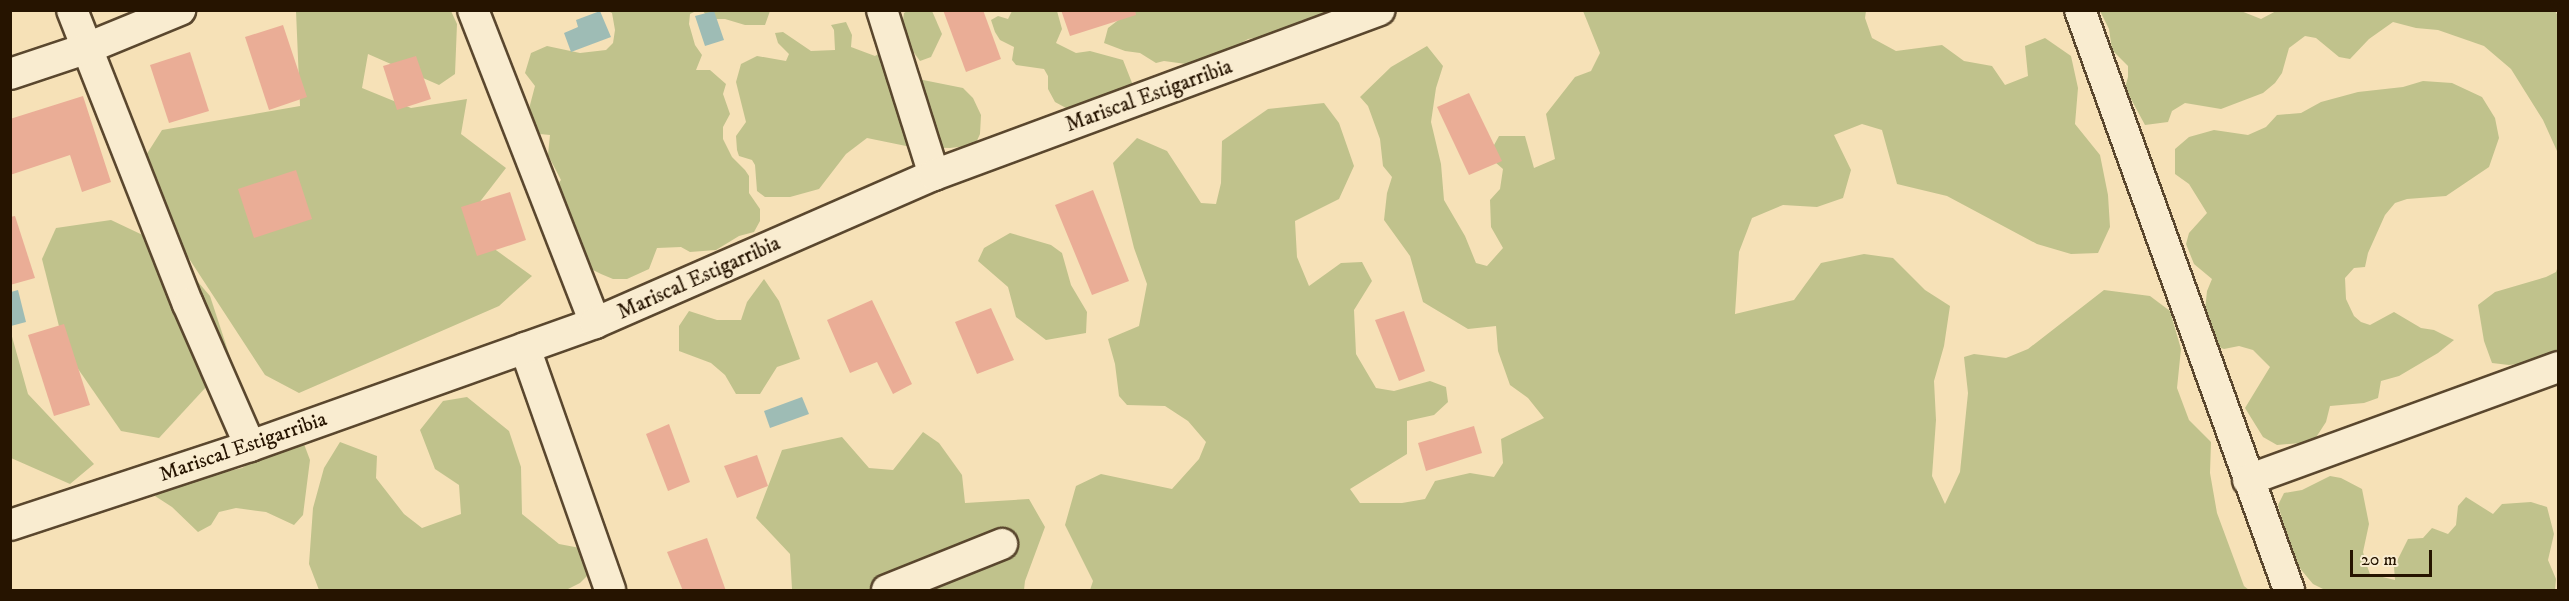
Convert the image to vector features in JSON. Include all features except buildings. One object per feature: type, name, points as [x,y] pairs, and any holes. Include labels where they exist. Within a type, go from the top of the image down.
[{"type":"street","points":[[72,10],[85,49],[189,304],[250,446]]},
{"type":"street","points":[[10,74],[85,49],[180,10]]},
{"type":"street","points":[[473,10],[596,323]]},
{"type":"street","points":[[882,10],[934,176]]},
{"type":"street","name":"Mariscal Estigarribia","points":[[10,525],[250,446],[596,323],[934,176],[1379,10]]},
{"type":"street","points":[[2080,10],[2289,591]]},
{"type":"street","points":[[525,348],[610,591]]},
{"type":"street","points":[[2248,480],[2559,367]]},
{"type":"street","points":[[887,591],[1002,543]]},
{"type":"green space","points":[[909,10],[932,11],[942,34],[931,57],[920,61],[909,46],[903,20],[904,13]]},
{"type":"green space","points":[[2278,10],[2555,11],[2558,16],[2558,165],[2557,151],[2543,120],[2511,69],[2484,46],[2438,30],[2416,28],[2393,22],[2369,39],[2350,59],[2339,57],[2316,38],[2305,36],[2289,48],[2282,73],[2275,83],[2263,93],[2221,109],[2185,103],[2172,111],[2168,122],[2145,125],[2125,88],[2128,66],[2112,50],[2109,29],[2100,11],[2241,11],[2261,19]]},
{"type":"green space","points":[[296,11],[451,11],[457,24],[455,74],[439,85],[368,54],[362,88],[411,108],[467,99],[461,134],[506,168],[472,212],[475,235],[532,276],[499,306],[299,393],[265,375],[156,208],[143,160],[162,130],[300,106]]},
{"type":"green space","points":[[608,11],[696,11],[690,14],[689,24],[695,45],[702,55],[696,70],[710,70],[726,84],[723,94],[730,114],[723,127],[723,139],[732,157],[749,176],[749,193],[760,209],[760,221],[754,232],[739,236],[716,250],[690,252],[681,247],[657,248],[649,269],[627,279],[613,279],[593,270],[582,254],[553,190],[561,180],[548,155],[550,135],[540,134],[528,123],[535,86],[525,73],[531,53],[547,46],[580,53],[606,50],[613,43],[615,30],[612,13]]},
{"type":"green space","points":[[703,11],[770,11],[765,25],[745,25],[725,19],[709,19]]},
{"type":"green space","points":[[1012,11],[1057,11],[1062,29],[1056,43],[1076,53],[1090,51],[1123,60],[1136,93],[1107,103],[1091,99],[1066,108],[1055,102],[1048,89],[1048,76],[1044,69],[1016,65],[1012,60],[1014,47],[1000,40],[995,32],[991,20],[998,16],[1008,19]]},
{"type":"green space","points":[[1119,11],[1336,11],[1302,20],[1279,34],[1248,39],[1235,47],[1229,58],[1205,58],[1186,64],[1164,61],[1156,63],[1140,53],[1125,51],[1104,43],[1108,28],[1121,18]]},
{"type":"green space","points":[[1583,11],[1866,11],[1865,18],[1872,38],[1896,51],[1942,45],[1964,61],[1992,66],[2005,85],[2028,76],[2025,46],[2045,38],[2071,56],[2078,88],[2075,124],[2100,155],[2108,195],[2110,227],[2098,253],[2071,254],[2037,244],[1947,196],[1897,184],[1882,130],[1862,124],[1834,135],[1851,170],[1843,198],[1817,207],[1783,205],[1752,218],[1739,252],[1735,314],[1794,300],[1821,263],[1864,254],[1893,258],[1925,290],[1950,306],[1944,346],[1934,381],[1936,420],[1932,476],[1945,504],[1960,472],[1968,393],[1964,357],[1974,354],[2006,358],[2028,349],[2104,290],[2150,296],[2170,311],[2181,349],[2177,388],[2189,420],[2211,442],[2210,473],[2217,513],[2244,586],[2249,590],[1090,590],[1093,581],[1065,525],[1076,486],[1101,474],[1172,489],[1199,459],[1206,442],[1188,421],[1165,406],[1127,405],[1119,396],[1115,364],[1108,339],[1139,326],[1147,284],[1134,248],[1113,163],[1137,138],[1167,151],[1201,203],[1216,204],[1221,183],[1222,141],[1268,109],[1324,103],[1339,123],[1354,166],[1339,199],[1295,221],[1297,257],[1309,286],[1341,263],[1362,262],[1372,281],[1354,310],[1356,354],[1376,388],[1394,391],[1430,381],[1446,387],[1448,402],[1434,415],[1407,421],[1407,454],[1350,489],[1360,503],[1402,503],[1425,499],[1435,481],[1470,473],[1494,477],[1503,463],[1501,439],[1544,418],[1528,398],[1510,385],[1498,351],[1496,326],[1468,329],[1423,302],[1410,256],[1384,220],[1387,193],[1392,177],[1383,166],[1380,139],[1368,106],[1360,97],[1391,67],[1427,46],[1443,66],[1436,88],[1431,122],[1441,164],[1444,200],[1465,236],[1476,263],[1487,266],[1503,248],[1491,227],[1490,200],[1500,189],[1503,169],[1488,156],[1499,136],[1525,136],[1534,168],[1555,159],[1546,114],[1575,77],[1591,71],[1600,53]]},
{"type":"green space","points":[[846,22],[852,35],[851,47],[875,56],[883,51],[918,79],[963,88],[973,98],[981,115],[980,134],[975,145],[950,148],[911,147],[867,138],[846,154],[819,189],[790,197],[765,197],[757,191],[755,165],[752,160],[739,156],[737,150],[736,136],[746,122],[736,82],[741,64],[757,56],[786,61],[789,54],[778,43],[775,33],[783,32],[811,51],[835,50],[834,30],[831,25]]},
{"type":"green space","points":[[2423,81],[2452,83],[2482,97],[2495,118],[2499,138],[2489,167],[2446,196],[2407,199],[2395,203],[2385,215],[2368,253],[2365,267],[2354,268],[2345,278],[2346,299],[2354,316],[2361,322],[2370,325],[2394,312],[2421,328],[2434,330],[2454,340],[2438,353],[2399,376],[2381,381],[2378,398],[2364,403],[2330,406],[2326,422],[2313,442],[2277,445],[2263,437],[2245,408],[2270,367],[2253,350],[2239,346],[2224,349],[2208,343],[2204,320],[2207,291],[2212,279],[2194,264],[2186,244],[2189,233],[2207,213],[2189,184],[2175,174],[2175,149],[2189,137],[2214,130],[2248,135],[2266,127],[2277,115],[2301,113],[2321,102],[2358,92],[2403,87]]},
{"type":"green space","points":[[111,220],[168,247],[210,296],[231,360],[159,438],[121,431],[65,350],[42,259],[56,228]]},
{"type":"green space","points":[[1010,233],[1051,245],[1062,253],[1071,285],[1087,312],[1086,333],[1046,340],[1016,317],[1008,287],[978,261],[984,248]]},
{"type":"green space","points":[[2558,266],[2558,359],[2509,365],[2492,363],[2484,341],[2478,305],[2495,292],[2546,277],[2556,272]]},
{"type":"green space","points":[[764,279],[779,301],[800,359],[777,367],[760,394],[736,394],[725,375],[711,363],[679,351],[679,326],[689,311],[717,320],[741,320],[747,302]]},
{"type":"green space","points":[[11,333],[28,394],[94,464],[70,484],[11,458]]},
{"type":"green space","points":[[467,397],[509,431],[521,467],[522,514],[559,544],[580,548],[600,563],[580,583],[566,590],[319,590],[309,564],[313,508],[324,468],[340,442],[377,456],[376,478],[404,514],[422,528],[461,514],[459,485],[435,469],[420,430],[443,401]]},
{"type":"green space","points":[[923,432],[939,443],[962,475],[965,503],[1029,499],[1045,527],[1025,581],[1024,590],[789,590],[792,589],[790,554],[756,518],[782,450],[842,437],[869,468],[893,470]]},
{"type":"green space","points":[[301,436],[310,460],[303,515],[294,525],[266,512],[236,508],[219,512],[211,525],[198,532],[172,507],[155,496],[181,471],[200,462],[220,473],[242,468],[278,445]]},
{"type":"green space","points":[[2330,476],[2341,478],[2362,489],[2369,524],[2363,552],[2367,566],[2370,574],[2395,580],[2394,567],[2408,539],[2423,538],[2432,528],[2448,534],[2456,525],[2458,506],[2466,497],[2493,514],[2502,504],[2531,502],[2547,507],[2554,534],[2548,560],[2556,579],[2555,590],[2325,590],[2313,584],[2298,566],[2278,505],[2284,493],[2302,490]]},
{"type":"water","points":[[600,11],[611,37],[571,52],[564,33],[578,27],[576,20]]},
{"type":"water","points":[[714,11],[724,40],[705,46],[695,16]]},
{"type":"water","points":[[18,290],[26,322],[11,326],[11,292]]},
{"type":"water","points":[[802,397],[809,414],[770,428],[764,411]]}]
